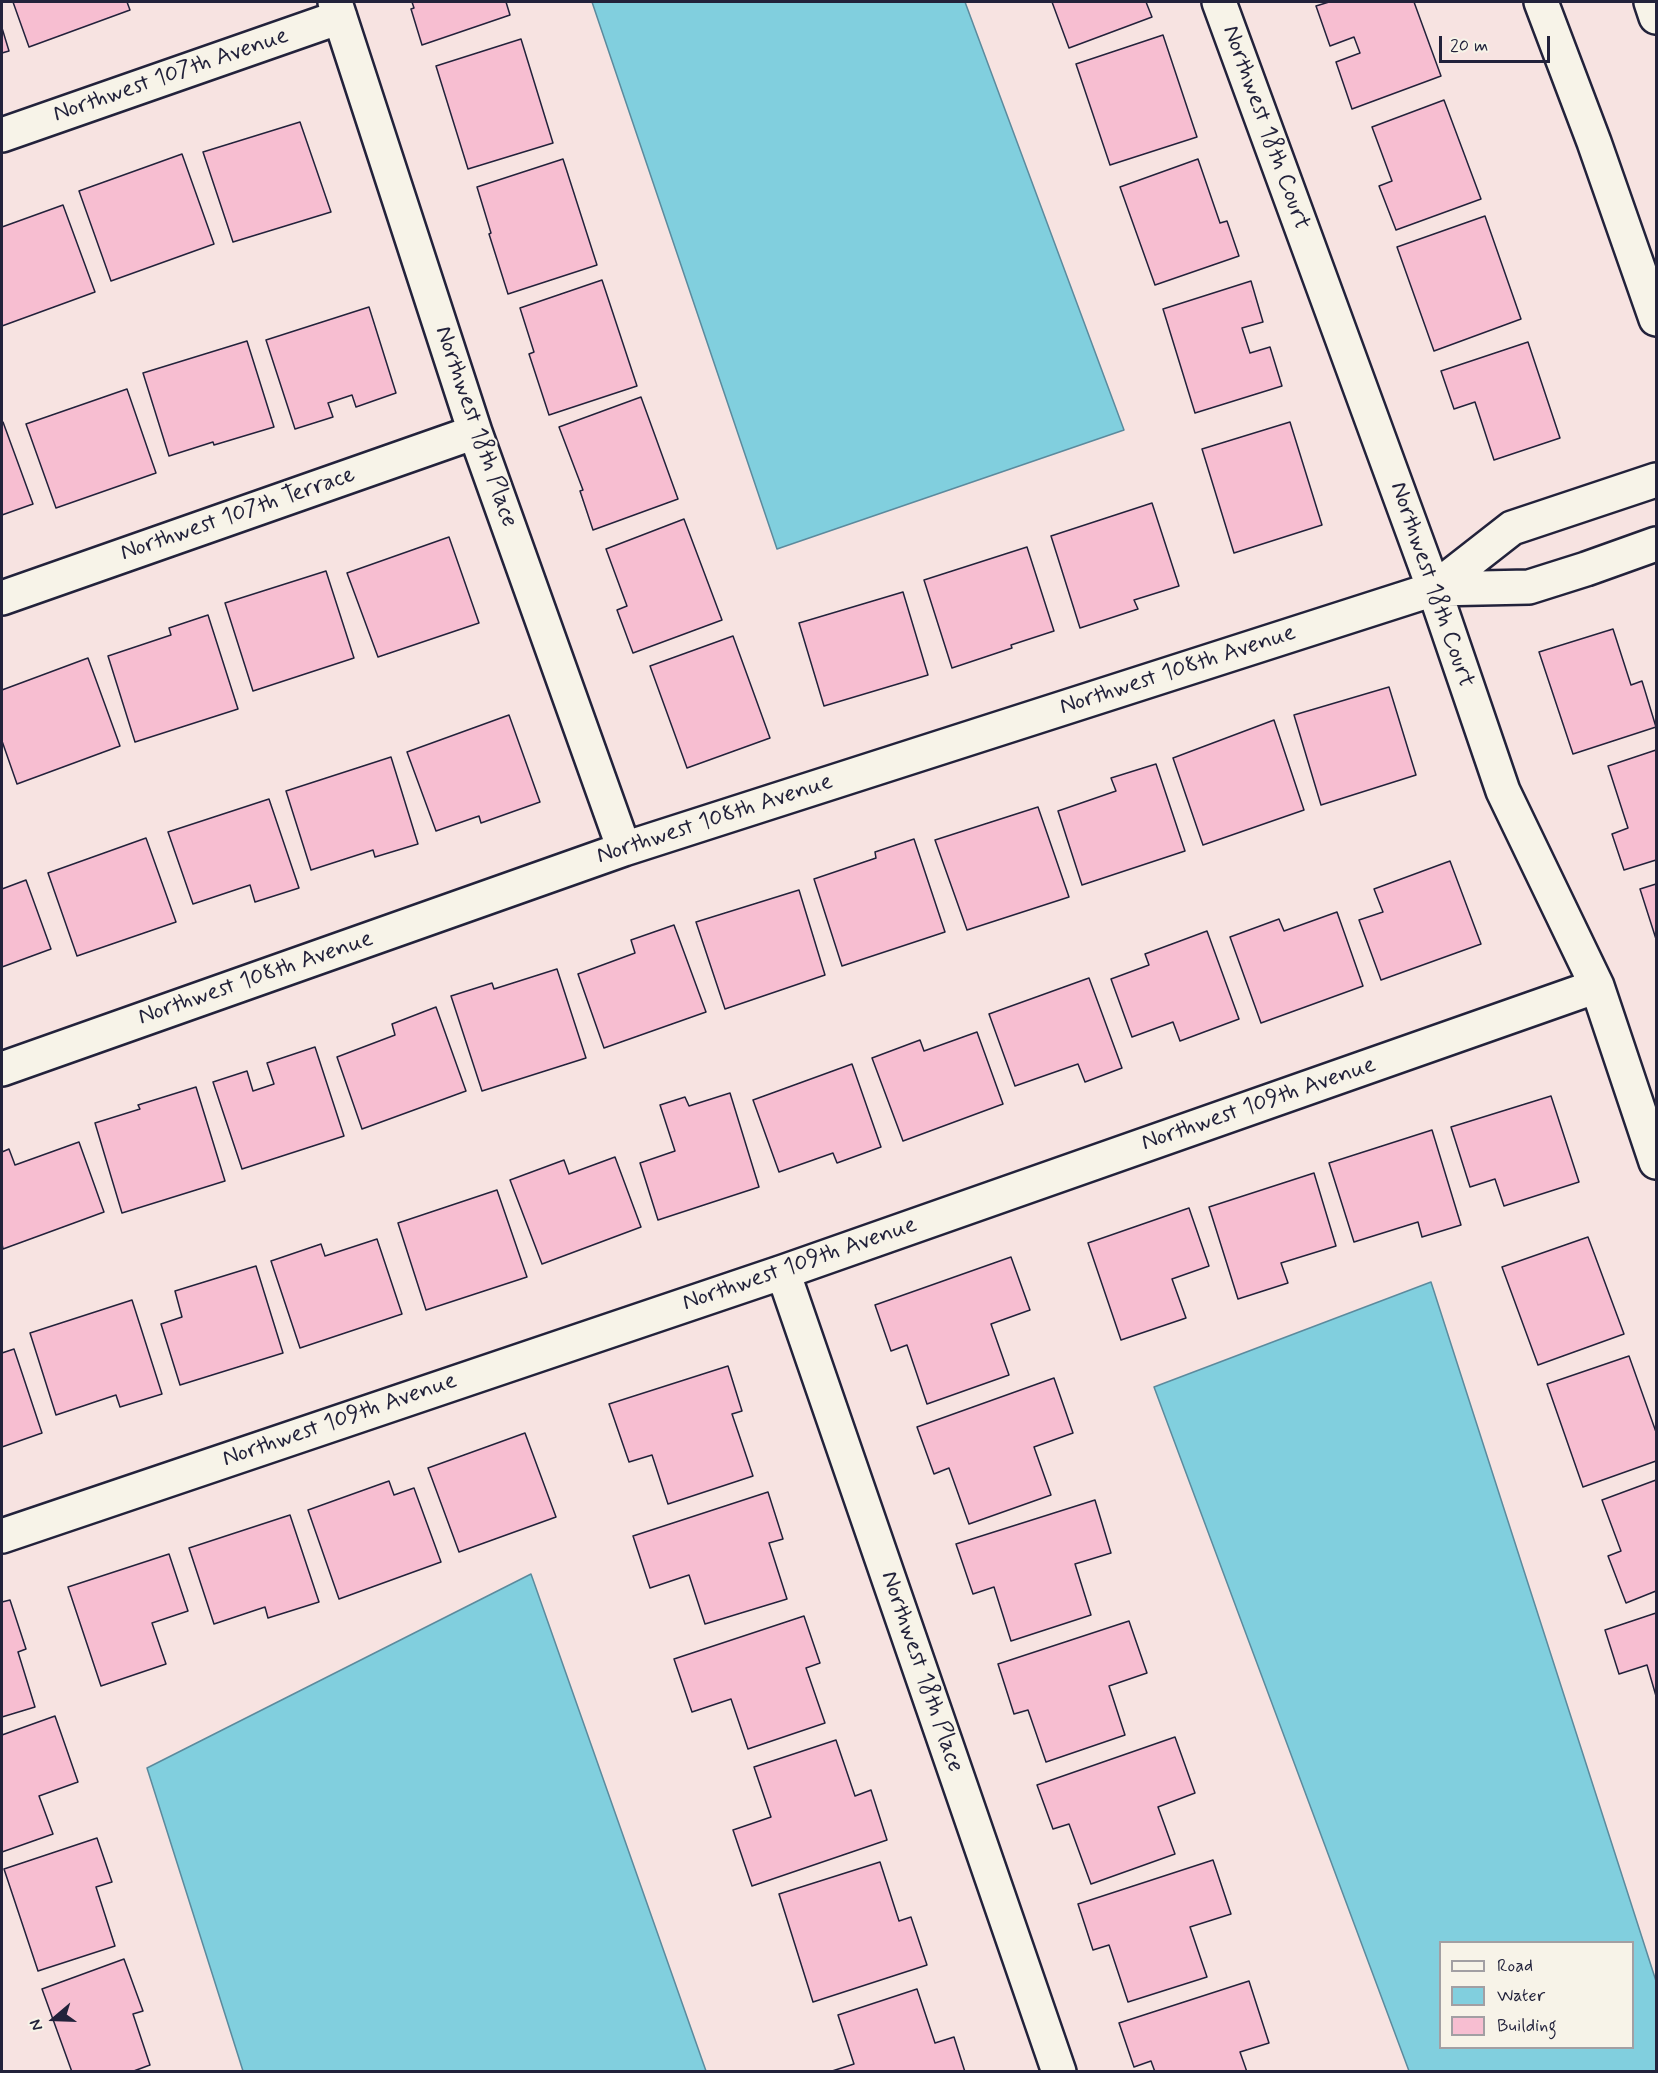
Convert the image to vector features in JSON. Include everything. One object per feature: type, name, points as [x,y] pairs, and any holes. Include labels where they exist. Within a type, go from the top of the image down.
[{"type":"main road","name":"Northwest 18th Court","points":[[1219,2],[1434,589],[1503,791],[1597,986],[1656,1162]]},
{"type":"main road","points":[[1541,2],[1594,142],[1656,320]]},
{"type":"main road","points":[[1651,2],[1656,17]]},
{"type":"main road","name":"Northwest 107th Avenue","points":[[2,135],[337,9]]},
{"type":"main road","name":"Northwest 18th Place","points":[[337,9],[476,432],[624,849]]},
{"type":"main road","name":"Northwest 107th Terrace","points":[[2,598],[476,432]]},
{"type":"main road","name":"Northwest 108th Avenue","points":[[1434,589],[1512,528],[1656,480]]},
{"type":"main road","name":"Northwest 108th Avenue","points":[[2,1069],[624,849],[1434,589],[1529,587],[1656,544]]},
{"type":"main road","name":"Northwest 109th Avenue","points":[[2,1536],[783,1272],[1597,986]]},
{"type":"main road","name":"Northwest 18th Place","points":[[783,1272],[1059,2072]]},
{"type":"water","points":[[592,2],[965,2],[1124,430],[777,549]]},
{"type":"water","points":[[1431,1282],[1656,1981],[1656,2071],[1409,2071],[1154,1387]]},
{"type":"water","points":[[531,1574],[706,2071],[243,2071],[147,1768]]},
{"type":"building","points":[[13,2],[127,2],[130,10],[29,47]]},
{"type":"building","points":[[412,2],[506,2],[510,15],[422,45],[411,9],[414,8]]},
{"type":"building","points":[[1052,2],[1146,2],[1152,17],[1069,48]]},
{"type":"building","points":[[1329,2],[1414,2],[1441,76],[1352,109],[1336,62],[1360,53],[1354,37],[1330,46],[1316,6]]},
{"type":"building","points":[[2,28],[9,51],[2,53]]},
{"type":"building","points":[[1163,35],[1197,137],[1110,165],[1076,64]]},
{"type":"building","points":[[521,39],[553,143],[468,169],[436,66]]},
{"type":"building","points":[[1444,100],[1481,199],[1396,230],[1379,186],[1392,181],[1372,127]]},
{"type":"building","points":[[300,122],[331,212],[233,242],[203,152]]},
{"type":"building","points":[[182,154],[214,244],[111,281],[79,191]]},
{"type":"building","points":[[563,159],[597,265],[508,294],[477,187]]},
{"type":"building","points":[[1198,159],[1220,223],[1227,221],[1239,256],[1155,285],[1120,187]]},
{"type":"building","points":[[63,205],[95,292],[2,326],[2,227]]},
{"type":"building","points":[[1485,216],[1521,319],[1434,351],[1397,247]]},
{"type":"building","points":[[602,280],[637,386],[549,415],[529,354],[534,352],[520,308]]},
{"type":"building","points":[[1251,281],[1263,322],[1242,328],[1250,353],[1270,347],[1282,386],[1195,413],[1163,309]]},
{"type":"building","points":[[369,307],[396,393],[356,407],[352,395],[328,403],[333,417],[295,429],[266,340]]},
{"type":"building","points":[[247,341],[274,427],[169,456],[143,373]]},
{"type":"building","points":[[1528,342],[1560,438],[1494,460],[1475,402],[1454,409],[1441,371]]},
{"type":"building","points":[[127,389],[156,473],[56,508],[26,424]]},
{"type":"building","points":[[641,397],[678,499],[593,530],[580,491],[583,490],[559,427]]},
{"type":"building","points":[[2,422],[33,504],[2,515]]},
{"type":"building","points":[[1290,422],[1322,525],[1234,553],[1202,449]]},
{"type":"building","points":[[1152,503],[1179,586],[1134,600],[1138,609],[1080,628],[1051,536]]},
{"type":"building","points":[[684,519],[722,620],[633,653],[617,610],[627,606],[606,549]]},
{"type":"building","points":[[449,537],[479,623],[378,657],[347,573]]},
{"type":"building","points":[[1027,547],[1054,631],[952,668],[924,580]]},
{"type":"building","points":[[326,571],[354,658],[253,691],[225,603]]},
{"type":"building","points":[[903,592],[928,675],[824,706],[799,623]]},
{"type":"building","points":[[208,615],[238,709],[135,742],[108,656],[171,635],[169,628]]},
{"type":"building","points":[[1613,629],[1631,685],[1642,681],[1656,727],[1573,754],[1539,652]]},
{"type":"building","points":[[733,636],[770,738],[687,768],[650,666]]},
{"type":"building","points":[[88,658],[120,746],[17,784],[2,741],[2,690]]},
{"type":"building","points":[[1389,687],[1416,775],[1321,805],[1294,715]]},
{"type":"building","points":[[509,715],[540,802],[481,823],[479,816],[436,831],[407,752]]},
{"type":"building","points":[[1274,720],[1304,810],[1203,845],[1173,758]]},
{"type":"building","points":[[1656,750],[1656,860],[1624,870],[1612,834],[1628,828],[1608,766]]},
{"type":"building","points":[[391,757],[418,844],[375,857],[373,850],[311,870],[286,791]]},
{"type":"building","points":[[1156,764],[1185,851],[1082,885],[1058,811],[1116,791],[1111,778]]},
{"type":"building","points":[[269,799],[299,888],[255,902],[250,885],[193,904],[168,832]]},
{"type":"building","points":[[1038,807],[1069,897],[967,930],[935,840]]},
{"type":"building","points":[[146,838],[176,922],[77,956],[48,873]]},
{"type":"building","points":[[914,839],[945,932],[842,966],[814,879],[876,858],[875,852]]},
{"type":"building","points":[[1450,861],[1481,944],[1381,980],[1359,920],[1383,912],[1374,889]]},
{"type":"building","points":[[26,880],[51,949],[2,967],[2,889]]},
{"type":"building","points":[[1656,884],[1656,939],[1640,889]]},
{"type":"building","points":[[799,890],[825,975],[725,1009],[696,922]]},
{"type":"building","points":[[1337,912],[1363,986],[1261,1023],[1230,937],[1279,919],[1284,931]]},
{"type":"building","points":[[674,925],[706,1012],[604,1048],[578,974],[635,953],[631,940]]},
{"type":"building","points":[[1207,931],[1239,1019],[1180,1041],[1173,1022],[1132,1037],[1111,979],[1149,965],[1145,954]]},
{"type":"building","points":[[557,969],[586,1058],[482,1091],[451,996],[492,983],[494,989]]},
{"type":"building","points":[[1089,978],[1122,1068],[1085,1082],[1078,1064],[1015,1086],[989,1014]]},
{"type":"building","points":[[436,1007],[466,1091],[362,1129],[337,1057],[395,1035],[392,1024]]},
{"type":"building","points":[[977,1032],[1003,1104],[903,1141],[872,1058],[920,1040],[924,1051]]},
{"type":"building","points":[[315,1047],[344,1136],[242,1169],[213,1082],[247,1071],[253,1091],[274,1084],[267,1063]]},
{"type":"building","points":[[852,1064],[881,1147],[837,1163],[833,1153],[779,1172],[753,1100]]},
{"type":"building","points":[[196,1087],[225,1181],[122,1213],[95,1123],[140,1109],[138,1105]]},
{"type":"building","points":[[730,1093],[759,1187],[658,1220],[640,1163],[675,1151],[660,1105],[685,1097],[689,1106]]},
{"type":"building","points":[[1551,1096],[1579,1182],[1504,1206],[1495,1179],[1470,1187],[1451,1127]]},
{"type":"building","points":[[1432,1130],[1461,1225],[1422,1237],[1418,1222],[1354,1242],[1329,1163]]},
{"type":"building","points":[[79,1142],[104,1212],[3,1249],[2,1152],[9,1149],[15,1165]]},
{"type":"building","points":[[615,1157],[641,1227],[542,1264],[510,1180],[564,1160],[569,1174]]},
{"type":"building","points":[[1314,1173],[1336,1246],[1281,1263],[1288,1283],[1238,1299],[1209,1207]]},
{"type":"building","points":[[497,1190],[527,1277],[426,1310],[398,1223]]},
{"type":"building","points":[[1189,1208],[1209,1266],[1172,1279],[1186,1318],[1121,1340],[1088,1243]]},
{"type":"building","points":[[1588,1237],[1624,1334],[1538,1365],[1502,1267]]},
{"type":"building","points":[[377,1239],[402,1314],[300,1348],[271,1261],[321,1244],[325,1256]]},
{"type":"building","points":[[1011,1257],[1030,1310],[991,1324],[1009,1375],[927,1404],[907,1345],[891,1351],[875,1305]]},
{"type":"building","points":[[256,1266],[283,1353],[180,1385],[161,1324],[182,1317],[175,1291]]},
{"type":"building","points":[[132,1300],[162,1394],[120,1407],[116,1395],[56,1415],[30,1333]]},
{"type":"building","points":[[14,1349],[42,1433],[2,1447],[2,1353]]},
{"type":"building","points":[[1629,1356],[1656,1432],[1656,1461],[1583,1487],[1547,1384]]},
{"type":"building","points":[[728,1366],[742,1411],[732,1414],[753,1476],[668,1504],[652,1455],[629,1462],[609,1404]]},
{"type":"building","points":[[1054,1378],[1073,1433],[1034,1447],[1051,1495],[969,1524],[949,1468],[934,1474],[917,1427]]},
{"type":"building","points":[[525,1433],[556,1517],[459,1552],[428,1468]]},
{"type":"building","points":[[1656,1480],[1656,1591],[1626,1603],[1608,1556],[1621,1551],[1602,1500]]},
{"type":"building","points":[[389,1481],[394,1495],[414,1488],[441,1562],[339,1599],[308,1510]]},
{"type":"building","points":[[768,1492],[783,1539],[769,1543],[787,1599],[705,1624],[689,1575],[650,1588],[633,1536]]},
{"type":"building","points":[[1095,1500],[1111,1553],[1075,1564],[1091,1615],[1011,1641],[994,1587],[973,1594],[956,1544]]},
{"type":"building","points":[[290,1515],[319,1602],[268,1618],[265,1607],[214,1624],[189,1548]]},
{"type":"building","points":[[169,1554],[188,1611],[152,1623],[166,1664],[101,1686],[68,1587]]},
{"type":"building","points":[[10,1600],[26,1649],[18,1652],[35,1707],[2,1717],[2,1602]]},
{"type":"building","points":[[1656,1613],[1656,1696],[1647,1665],[1619,1674],[1605,1630]]},
{"type":"building","points":[[804,1616],[820,1663],[806,1668],[825,1723],[748,1749],[731,1699],[692,1712],[674,1659]]},
{"type":"building","points":[[1129,1621],[1147,1673],[1109,1686],[1125,1735],[1046,1762],[1028,1710],[1014,1714],[998,1664]]},
{"type":"building","points":[[55,1716],[78,1782],[39,1796],[53,1834],[2,1852],[2,1735]]},
{"type":"building","points":[[1175,1737],[1195,1793],[1158,1807],[1175,1854],[1091,1884],[1069,1824],[1053,1829],[1037,1785]]},
{"type":"building","points":[[836,1740],[855,1796],[871,1790],[887,1840],[752,1886],[733,1830],[771,1817],[754,1767]]},
{"type":"building","points":[[97,1838],[112,1882],[96,1887],[115,1946],[38,1971],[4,1869]]},
{"type":"building","points":[[1213,1860],[1231,1914],[1190,1927],[1207,1977],[1128,2002],[1109,1945],[1093,1950],[1078,1904]]},
{"type":"building","points":[[880,1862],[899,1921],[911,1917],[927,1965],[813,2002],[779,1894]]},
{"type":"building","points":[[124,1959],[143,2011],[133,2014],[150,2065],[131,2072],[72,2072],[42,1989]]},
{"type":"building","points":[[1249,1981],[1269,2043],[1240,2052],[1247,2072],[1155,2072],[1151,2061],[1134,2067],[1119,2023]]},
{"type":"building","points":[[917,1989],[935,2043],[954,2037],[965,2072],[829,2072],[854,2064],[838,2015]]}]
